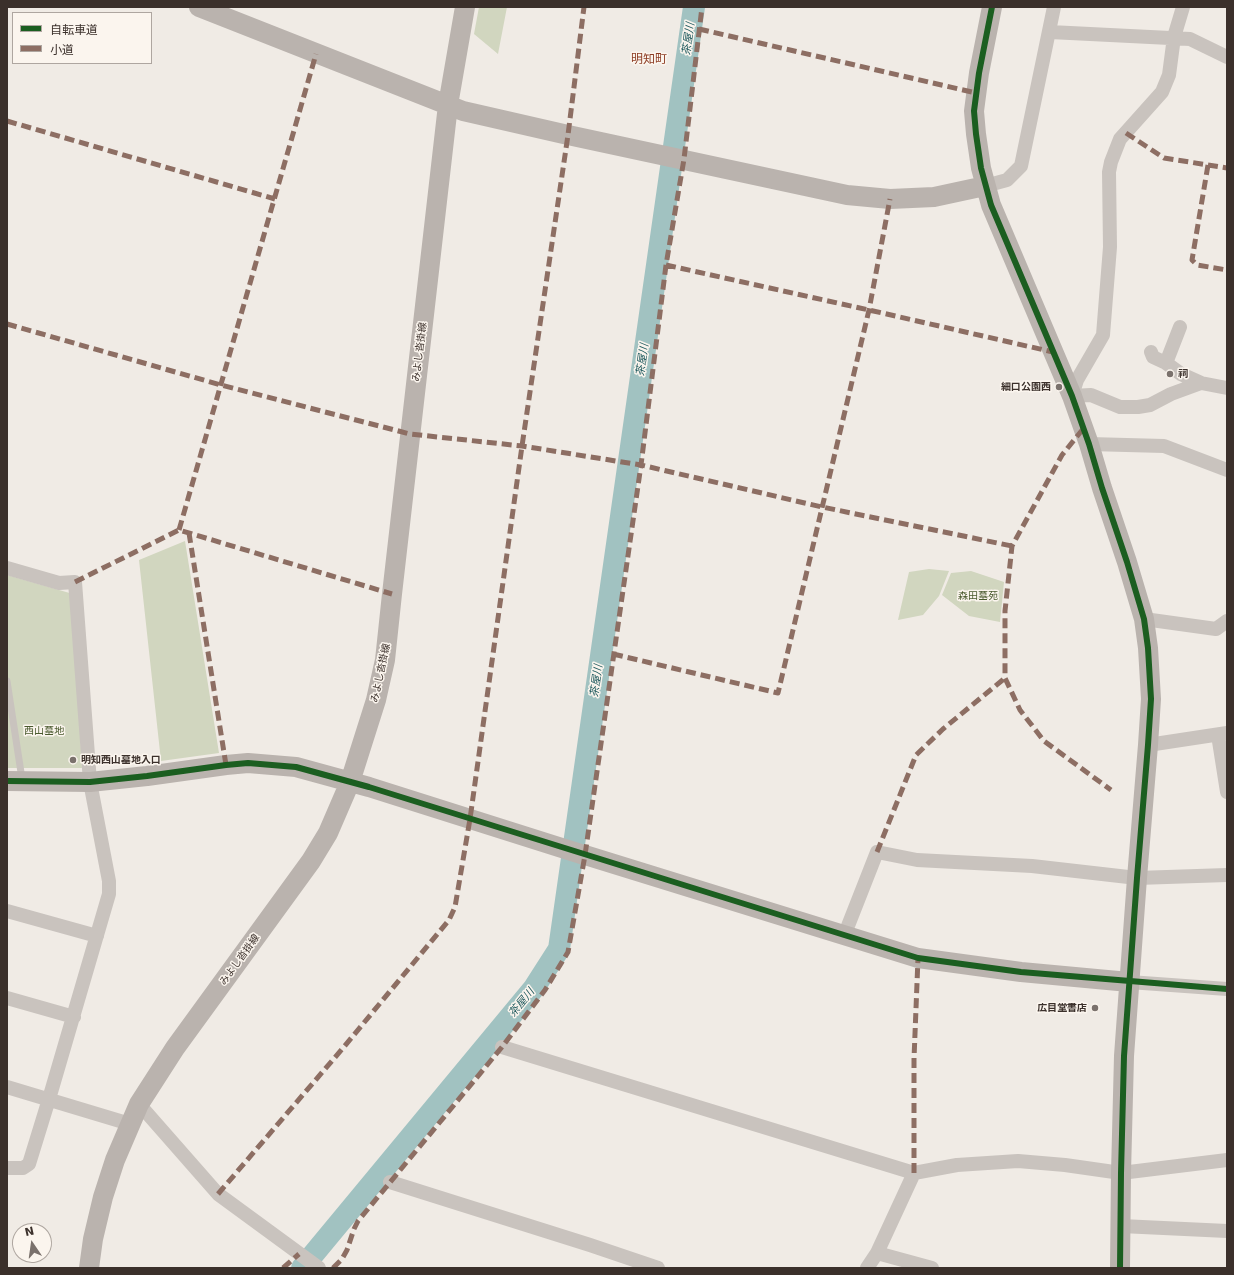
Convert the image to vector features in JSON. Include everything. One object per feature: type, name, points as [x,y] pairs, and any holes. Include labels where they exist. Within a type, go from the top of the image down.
[{"type":"street","points":[[199,7],[464,111],[847,195],[883,198],[934,197],[985,186],[1007,180],[1021,166],[1054,7]]},
{"type":"street","name":"みよし沓掛線","points":[[89,1268],[93,1239],[102,1197],[115,1160],[140,1104],[175,1048],[311,861],[328,833],[350,782],[376,700],[386,660],[392,594],[448,105],[465,7]]},
{"type":"street","points":[[992,7],[979,73],[974,111],[976,134],[985,186],[991,205],[1072,396],[1089,444],[1144,619],[1148,648],[1151,699],[1124,1056],[1120,1268]]},
{"type":"street","points":[[1072,396],[1077,380],[1103,335],[1110,247],[1109,172],[1111,162],[1120,139],[1162,92],[1169,75],[1174,37],[1183,7]]},
{"type":"street","points":[[1050,32],[1190,38],[1227,57]]},
{"type":"street","points":[[1166,363],[1180,327]]},
{"type":"street","points":[[1151,352],[1153,357],[1166,363],[1181,374],[1201,383],[1226,384]]},
{"type":"street","points":[[1072,396],[1091,395],[1120,407],[1138,407],[1150,405],[1171,394],[1201,383]]},
{"type":"street","points":[[1089,444],[1164,446],[1227,470]]},
{"type":"street","points":[[7,568],[59,583],[75,582],[90,782],[109,881],[109,894],[74,1017],[29,1164],[23,1168],[7,1168]]},
{"type":"street","points":[[1144,619],[1216,629],[1227,621]]},
{"type":"street","points":[[1148,745],[1223,734],[1227,792]]},
{"type":"street","points":[[15,781],[90,782],[147,776],[226,764],[248,763],[296,767],[350,782],[918,958],[1021,972],[1227,989]]},
{"type":"street","points":[[844,936],[878,852],[917,860],[1032,866],[1137,878],[1227,875]]},
{"type":"street","points":[[7,911],[97,936]]},
{"type":"street","points":[[7,998],[74,1017]]},
{"type":"street","points":[[502,1046],[914,1173],[957,1165],[1018,1161],[1065,1165],[1121,1173],[1227,1160]]},
{"type":"street","points":[[7,1087],[130,1124]]},
{"type":"street","points":[[140,1104],[218,1194],[319,1268]]},
{"type":"street","points":[[867,1268],[877,1253],[914,1173]]},
{"type":"street","points":[[390,1182],[658,1268]]},
{"type":"street","points":[[1120,1226],[1227,1231]]},
{"type":"street","points":[[877,1253],[932,1268]]},
{"type":"lane","points":[[7,681],[15,781]]},
{"type":"green space","points":[[479,7],[507,7],[498,54],[474,34]]},
{"type":"green space","points":[[185,541],[219,753],[161,761],[139,560]]},
{"type":"green space","points":[[929,569],[949,571],[939,596],[923,615],[898,620],[909,572]]},
{"type":"green space","name":"森田墓苑","points":[[971,571],[1004,582],[1000,622],[969,616],[942,595],[951,573]]},
{"type":"green space","name":"西山墓地","points":[[7,575],[73,594],[82,768],[7,768]]},
{"type":"waterway","name":"茶屋川","points":[[302,1268],[534,988],[559,949],[694,7]]},
{"type":"marked path","points":[[218,1194],[343,1048],[449,920],[455,907],[470,819],[522,446],[568,135],[584,7]]},
{"type":"marked path","points":[[333,1268],[342,1259],[347,1250],[358,1221],[502,1047],[545,990],[568,952],[585,855],[641,465],[666,265],[684,159],[702,7]]},
{"type":"marked path","points":[[699,29],[976,93]]},
{"type":"marked path","points":[[179,530],[316,54]]},
{"type":"marked path","points":[[7,121],[275,199]]},
{"type":"marked path","points":[[1126,133],[1164,158],[1227,168]]},
{"type":"marked path","points":[[1208,165],[1192,260],[1197,265],[1227,270]]},
{"type":"marked path","points":[[613,654],[778,693],[869,310],[890,199]]},
{"type":"marked path","points":[[666,265],[1053,352]]},
{"type":"marked path","points":[[7,324],[221,385],[410,434],[522,446],[641,465],[822,507],[1012,546]]},
{"type":"marked path","points":[[1083,429],[1062,455],[1012,546],[1005,611],[1005,678],[1020,710],[1044,741],[1111,790]]},
{"type":"marked path","points":[[75,582],[179,530],[392,594]]},
{"type":"marked path","points":[[189,533],[226,765]]},
{"type":"marked path","points":[[877,852],[916,755],[943,729],[1005,678]]},
{"type":"marked path","points":[[914,1173],[914,1059],[918,958]]},
{"type":"marked path","points":[[283,1268],[299,1254]]},
{"type":"cycle path","points":[[992,7],[979,73],[974,111],[981,168],[991,205],[1072,396],[1089,444],[1144,619],[1148,648],[1151,699],[1124,1056],[1120,1268]]},
{"type":"cycle path","points":[[7,781],[90,782],[248,763],[296,767],[369,787],[918,958],[1021,972],[1227,989]]},
{"type":"place","name":"祠","points":[[1170,374]]},
{"type":"place","name":"細口公園西","points":[[1059,387]]},
{"type":"place","name":"明知西山墓地入口","points":[[73,760]]},
{"type":"place","name":"広目堂書店","points":[[1095,1008]]},
{"type":"district","name":"明知町","points":[[649,60]]}]
